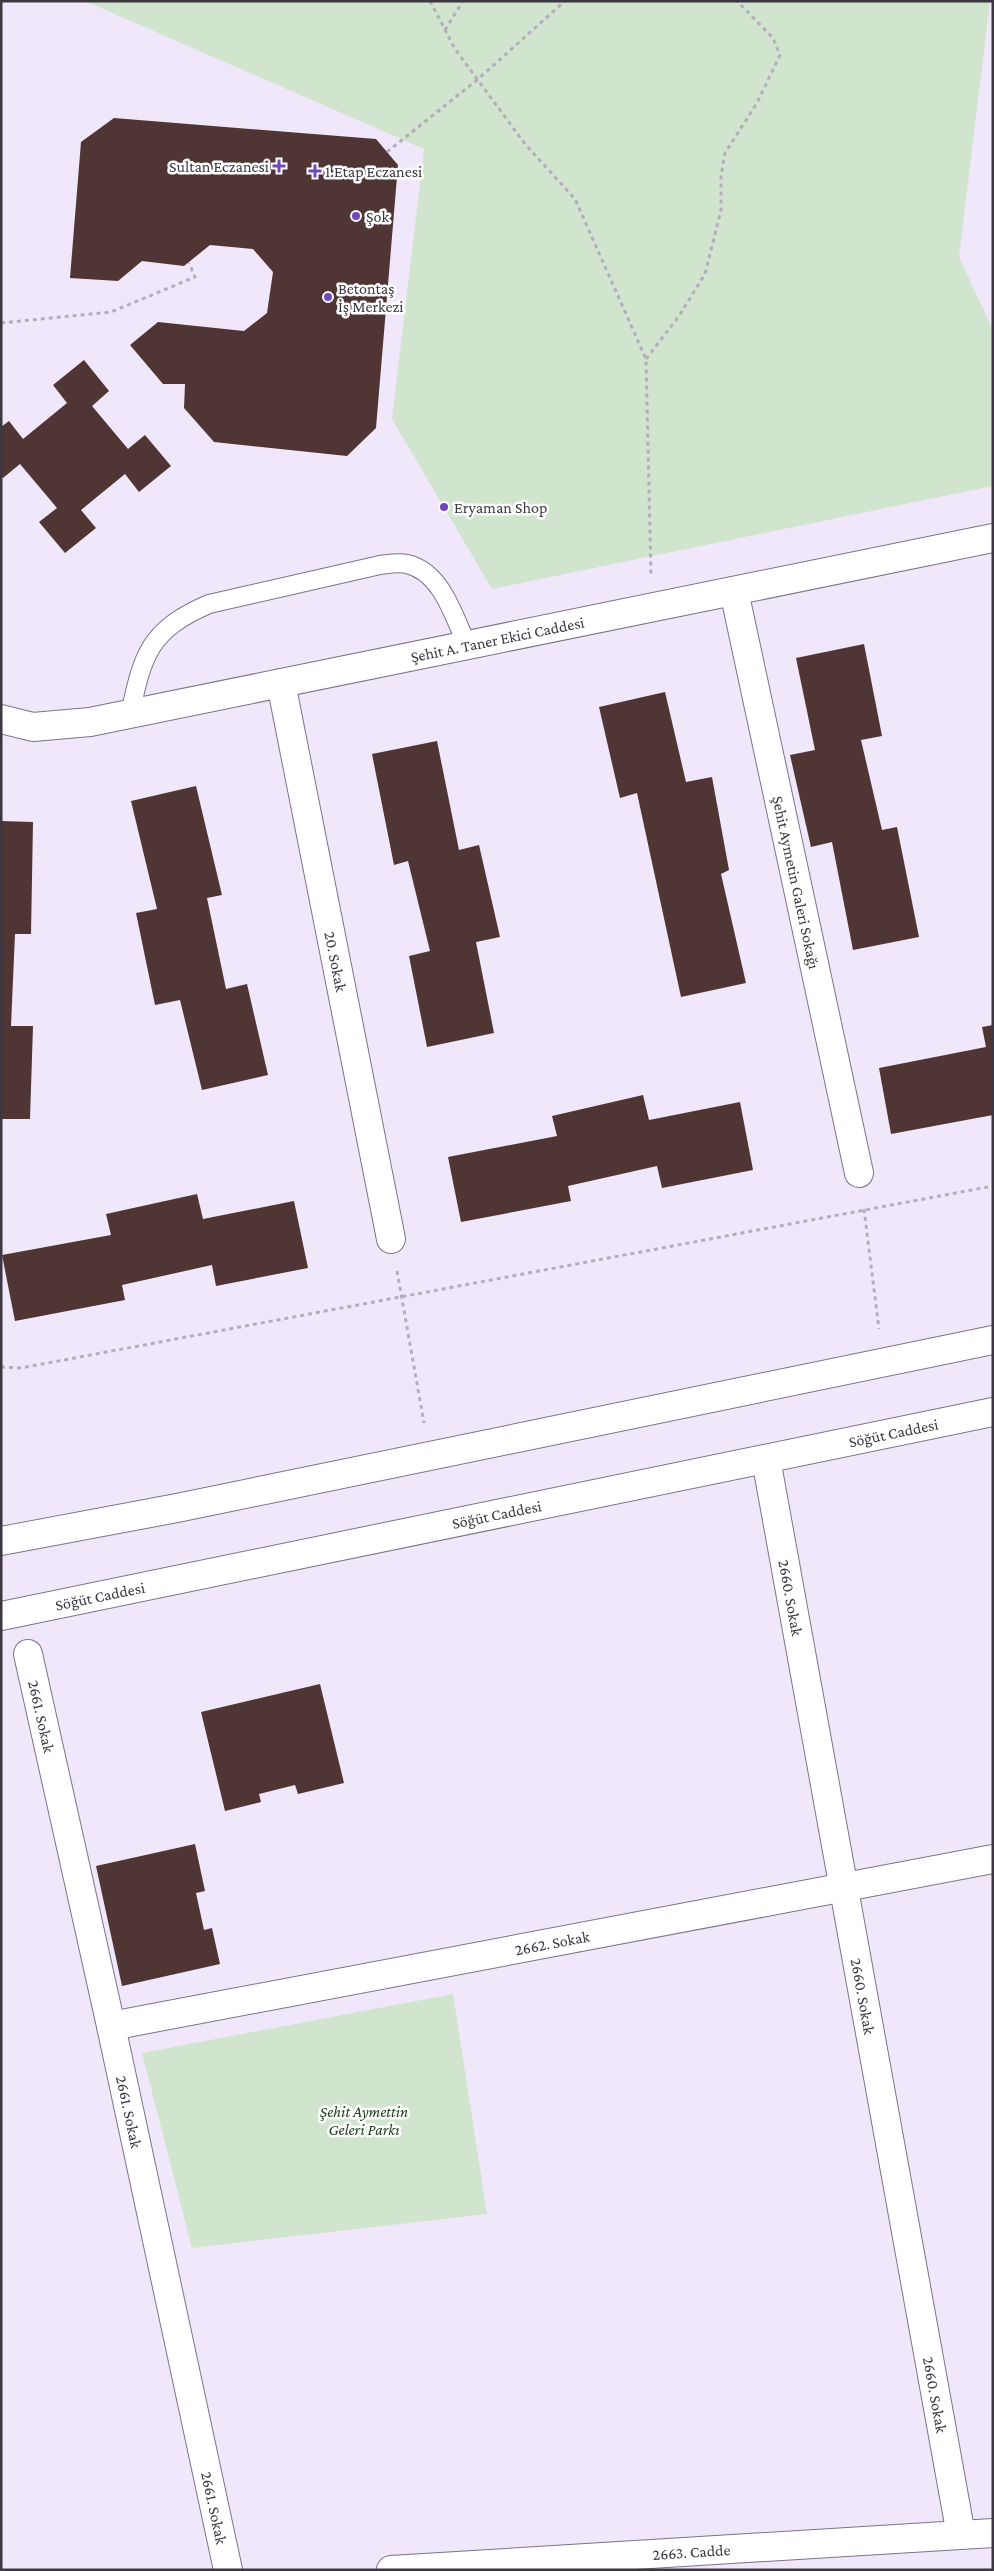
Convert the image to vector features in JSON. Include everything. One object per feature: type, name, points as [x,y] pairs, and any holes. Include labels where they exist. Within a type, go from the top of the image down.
[{"type":"street","name":"Şehit A. Taner Ekici Caddesi","points":[[1,720],[33,727],[90,722],[993,538]]},
{"type":"street","name":"Şehit Aymetin Galeri Sokağı","points":[[734,591],[860,1174]]},
{"type":"street","name":"20. Sokak","points":[[281,683],[391,1239]]},
{"type":"street","points":[[1,1541],[430,1456],[993,1340]]},
{"type":"street","name":"Söğüt Caddesi","points":[[1,1616],[993,1412]]},
{"type":"street","name":"2660. Sokak","points":[[766,1459],[962,2535]]},
{"type":"street","name":"2661. Sokak","points":[[28,1654],[111,2026],[228,2570]]},
{"type":"street","name":"2662. Sokak","points":[[111,2026],[993,1858]]},
{"type":"street","name":"2663. Cadde","points":[[391,2570],[993,2533]]},
{"type":"lane","points":[[130,714],[140,667],[147,652],[167,627],[187,613],[209,604],[380,565],[406,564],[431,578],[442,591],[468,645]]},
{"type":"path","points":[[430,1],[454,49],[525,144],[575,199],[646,359],[651,608]]},
{"type":"path","points":[[445,30],[463,1]]},
{"type":"path","points":[[387,152],[478,80],[565,1]]},
{"type":"path","points":[[646,359],[679,316],[705,274],[721,210],[721,176],[725,152],[757,103],[780,55],[773,38],[737,1]]},
{"type":"path","points":[[1,323],[111,312],[195,277],[189,263]]},
{"type":"path","points":[[860,1174],[883,1363]]},
{"type":"path","points":[[1,1367],[21,1368],[993,1186]]},
{"type":"path","points":[[391,1239],[430,1456]]},
{"type":"green space","points":[[85,1],[990,1],[959,257],[993,330],[993,486],[492,589],[392,419],[424,149]]},
{"type":"green space","name":"Şehit Aymettin Geleri Parkı","points":[[453,1994],[487,2214],[192,2248],[142,2053]]},
{"type":"building","name":"Betontaş İş Merkezi","points":[[114,118],[376,139],[398,165],[376,428],[347,456],[214,442],[184,408],[185,384],[163,384],[130,345],[158,322],[244,331],[267,313],[273,272],[253,249],[210,245],[184,266],[142,261],[118,281],[70,278],[81,142]]},
{"type":"building","points":[[84,360],[109,391],[92,406],[128,449],[145,435],[171,466],[139,492],[125,474],[81,510],[96,528],[65,553],[39,522],[57,508],[20,464],[3,478],[1,476],[1,427],[9,421],[23,439],[67,403],[53,385]]},
{"type":"building","points":[[864,644],[882,736],[861,740],[882,830],[897,827],[919,937],[853,950],[832,842],[811,847],[790,755],[815,750],[796,658]]},
{"type":"building","points":[[665,692],[686,782],[712,777],[729,870],[721,874],[746,983],[681,997],[637,793],[620,798],[599,707]]},
{"type":"building","points":[[437,741],[459,850],[479,845],[500,937],[476,942],[494,1033],[427,1047],[409,956],[430,951],[408,861],[394,865],[372,754]]},
{"type":"building","points":[[196,786],[222,895],[207,898],[226,989],[247,984],[268,1075],[202,1090],[180,1000],[155,1005],[136,913],[157,909],[131,801]]},
{"type":"building","points":[[1,821],[33,822],[31,934],[15,934],[11,1026],[33,1026],[30,1119],[1,1119]]},
{"type":"building","points":[[993,1025],[993,1115],[891,1134],[879,1068],[986,1047],[982,1027]]},
{"type":"building","points":[[643,1095],[649,1120],[740,1102],[753,1170],[662,1188],[657,1166],[568,1186],[571,1201],[461,1222],[448,1157],[557,1136],[552,1116]]},
{"type":"building","points":[[197,1194],[203,1219],[294,1201],[308,1268],[216,1286],[212,1265],[122,1285],[125,1300],[15,1321],[2,1255],[111,1235],[106,1214]]},
{"type":"building","points":[[320,1684],[344,1783],[298,1794],[295,1785],[259,1794],[261,1802],[225,1811],[201,1712]]},
{"type":"building","points":[[195,1844],[205,1891],[196,1893],[204,1930],[212,1928],[220,1964],[122,1986],[96,1866]]},
{"type":"place","name":"Sultan Eczanesi","points":[[279,166]]},
{"type":"place","name":"1.Etap Eczanesi","points":[[315,171]]},
{"type":"place","name":"Şok","points":[[356,216]]},
{"type":"place","name":"Betontaş İş Merkezi","points":[[328,297]]},
{"type":"place","name":"Eryaman Shop","points":[[444,507]]}]
